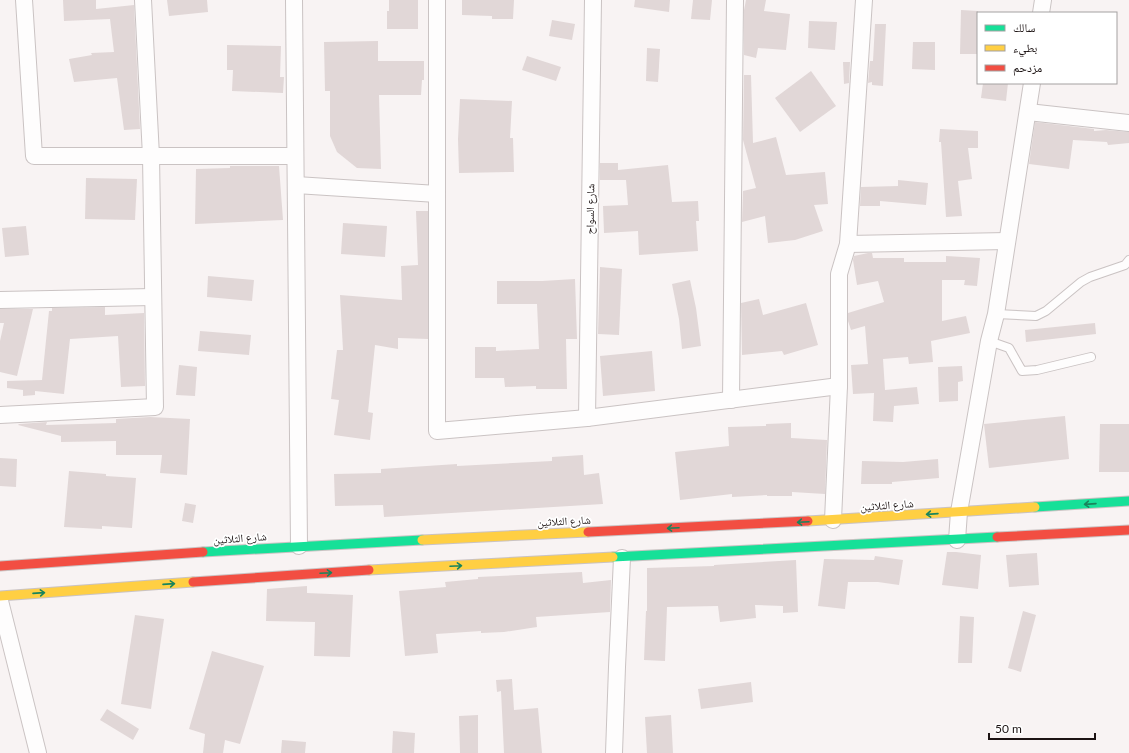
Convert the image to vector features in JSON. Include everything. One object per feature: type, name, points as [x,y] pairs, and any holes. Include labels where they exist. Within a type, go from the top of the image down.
[{"type":"street","points":[[24,0],[34,156],[295,156]]},
{"type":"street","points":[[0,415],[155,408],[151,156],[143,0]]},
{"type":"street","points":[[294,0],[299,549]]},
{"type":"street","points":[[437,0],[437,431],[587,418],[839,386]]},
{"type":"street","name":"شارع السواح","points":[[587,418],[593,0]]},
{"type":"street","points":[[731,400],[735,0]]},
{"type":"street","points":[[833,520],[839,386],[839,274],[848,244],[864,0]]},
{"type":"street","points":[[1041,12],[1043,0]]},
{"type":"street","points":[[957,540],[959,512],[989,341],[996,314],[1032,84]]},
{"type":"street","points":[[1028,112],[1129,123]]},
{"type":"street","points":[[296,185],[437,194]]},
{"type":"street","points":[[848,244],[1007,241]]},
{"type":"street","points":[[0,300],[153,297]]},
{"type":"street","name":"شارع الثلاثين","points":[[0,566],[833,520],[1129,501]]},
{"type":"street","points":[[0,596],[299,571],[622,558],[1129,530]]},
{"type":"street","points":[[614,753],[616,674],[622,558]]},
{"type":"street","points":[[0,601],[38,753]]},
{"type":"lane","points":[[996,314],[1036,316],[1086,280],[1125,265],[1129,260]]},
{"type":"lane","points":[[989,341],[1009,348],[1022,371],[1037,370],[1091,357]]},
{"type":"building","points":[[63,0],[96,0],[96,9],[134,5],[140,129],[124,130],[117,78],[74,82],[69,59],[92,55],[91,53],[114,52],[110,19],[64,21]]},
{"type":"building","points":[[167,0],[207,0],[208,12],[169,16]]},
{"type":"building","points":[[389,0],[418,0],[418,29],[387,29],[387,11],[389,11]]},
{"type":"building","points":[[462,0],[514,0],[513,19],[492,19],[492,16],[462,15]]},
{"type":"building","points":[[635,0],[670,0],[669,12],[634,7]]},
{"type":"building","points":[[693,0],[712,0],[710,20],[691,19]]},
{"type":"building","points":[[746,0],[766,0],[764,11],[790,14],[786,50],[758,48],[756,58],[744,55],[744,10]]},
{"type":"building","points":[[961,10],[978,11],[977,54],[960,54]]},
{"type":"building","points":[[552,20],[575,24],[572,40],[549,36]]},
{"type":"building","points":[[809,21],[837,22],[835,50],[808,48]]},
{"type":"building","points":[[875,24],[886,24],[883,86],[872,85],[872,82],[868,83],[870,61],[873,61]]},
{"type":"building","points":[[378,41],[378,61],[424,61],[424,80],[422,80],[421,95],[379,95],[381,169],[357,168],[337,152],[330,136],[330,91],[325,91],[324,42]]},
{"type":"building","points":[[913,42],[935,42],[935,70],[912,69]]},
{"type":"building","points":[[227,45],[281,46],[280,77],[284,77],[283,93],[232,91],[233,70],[227,70]]},
{"type":"building","points":[[647,48],[660,49],[658,82],[646,81]]},
{"type":"building","points":[[527,56],[561,67],[556,81],[522,70]]},
{"type":"building","points":[[843,62],[850,62],[849,83],[844,84]]},
{"type":"building","points":[[811,71],[836,106],[800,132],[775,98]]},
{"type":"building","points":[[744,75],[751,75],[753,143],[776,137],[786,175],[825,172],[828,204],[814,205],[823,231],[795,240],[768,243],[765,216],[742,222],[743,191],[756,188],[743,140]]},
{"type":"building","points":[[983,84],[1008,84],[1006,101],[981,98]]},
{"type":"building","points":[[460,99],[512,101],[510,138],[513,138],[514,172],[459,173],[458,139]]},
{"type":"building","points":[[1035,122],[1094,129],[1094,131],[1106,130],[1129,132],[1129,143],[1108,145],[1107,142],[1073,140],[1069,169],[1029,164]]},
{"type":"building","points":[[940,129],[978,131],[978,148],[968,148],[972,179],[958,181],[962,216],[946,217],[941,142],[939,142]]},
{"type":"building","points":[[600,163],[618,163],[618,170],[668,165],[672,202],[698,201],[699,221],[696,221],[698,251],[639,255],[638,231],[604,233],[603,206],[628,205],[626,180],[600,180]]},
{"type":"building","points":[[230,166],[279,166],[283,220],[195,224],[196,169],[230,168]]},
{"type":"building","points":[[86,178],[137,179],[135,220],[85,219]]},
{"type":"building","points":[[898,180],[928,183],[926,205],[880,201],[880,206],[860,206],[861,187],[898,186]]},
{"type":"building","points":[[416,211],[428,211],[428,339],[398,338],[398,349],[375,345],[368,412],[373,413],[370,440],[334,435],[339,400],[331,399],[337,350],[343,350],[340,295],[402,300],[401,266],[418,265]]},
{"type":"building","points":[[343,223],[387,226],[385,257],[341,254]]},
{"type":"building","points":[[26,226],[29,255],[5,257],[2,228]]},
{"type":"building","points":[[872,253],[873,258],[904,258],[904,262],[946,262],[946,256],[980,258],[977,286],[964,285],[965,280],[942,280],[942,321],[966,316],[970,333],[931,341],[933,362],[909,364],[908,357],[883,359],[885,390],[917,387],[919,404],[894,406],[893,422],[873,421],[874,393],[853,394],[851,365],[868,364],[865,326],[851,330],[848,321],[848,313],[884,302],[878,281],[857,285],[853,260],[854,256]]},
{"type":"building","points":[[600,267],[622,269],[619,335],[598,334]]},
{"type":"building","points":[[208,276],[254,280],[252,301],[207,297]]},
{"type":"building","points":[[575,279],[577,339],[566,339],[567,389],[536,389],[536,386],[505,387],[504,378],[475,378],[475,347],[496,347],[496,351],[539,349],[537,304],[497,304],[497,281]]},
{"type":"building","points":[[690,280],[696,308],[701,346],[682,349],[679,319],[672,284]]},
{"type":"building","points":[[759,299],[763,315],[806,303],[818,345],[784,355],[782,351],[742,355],[741,303]]},
{"type":"building","points":[[105,307],[105,315],[144,313],[145,386],[121,387],[118,336],[70,339],[64,394],[35,391],[35,395],[23,396],[23,390],[7,388],[7,381],[42,380],[49,311],[52,311],[52,308]]},
{"type":"building","points":[[0,309],[33,309],[17,376],[0,372],[0,341],[4,323],[0,323]]},
{"type":"building","points":[[1095,323],[1096,334],[1026,342],[1025,330]]},
{"type":"building","points":[[200,331],[251,335],[249,355],[198,351]]},
{"type":"building","points":[[652,351],[655,391],[603,396],[600,356]]},
{"type":"building","points":[[179,365],[197,367],[195,396],[176,395]]},
{"type":"building","points":[[962,366],[963,381],[958,382],[958,401],[939,402],[938,367]]},
{"type":"building","points":[[1065,416],[1069,459],[989,468],[984,424]]},
{"type":"building","points":[[150,417],[190,419],[187,475],[160,473],[162,455],[116,455],[116,441],[61,442],[61,436],[18,425],[47,422],[46,425],[116,423],[116,419]]},
{"type":"building","points":[[791,423],[791,438],[827,440],[825,494],[792,492],[792,496],[767,495],[732,497],[732,494],[680,500],[675,452],[729,446],[728,427],[766,426],[766,424]]},
{"type":"building","points":[[1100,424],[1129,424],[1129,472],[1099,472]]},
{"type":"building","points":[[583,455],[584,475],[599,473],[603,504],[384,517],[383,505],[335,506],[334,474],[381,473],[381,469],[457,464],[457,466],[552,461],[552,457]]},
{"type":"building","points":[[0,458],[17,459],[16,487],[0,486]]},
{"type":"building","points":[[938,459],[939,478],[892,482],[892,484],[861,484],[862,461],[903,462]]},
{"type":"building","points":[[69,471],[136,478],[132,528],[102,526],[102,529],[64,527]]},
{"type":"building","points":[[185,503],[196,505],[193,523],[182,521]]},
{"type":"building","points":[[947,552],[981,555],[978,589],[942,585]]},
{"type":"building","points":[[1037,553],[1039,585],[1009,587],[1006,555]]},
{"type":"building","points":[[875,556],[903,560],[899,585],[878,582],[848,582],[845,609],[818,606],[824,559],[874,560]]},
{"type":"building","points":[[796,560],[798,612],[783,613],[783,606],[755,605],[756,618],[720,622],[718,606],[667,607],[665,661],[644,660],[647,611],[647,568],[714,566]]},
{"type":"building","points":[[582,572],[583,583],[611,580],[610,612],[536,617],[537,627],[504,632],[481,633],[481,631],[436,634],[438,653],[405,656],[399,591],[446,587],[445,582],[478,579],[478,577]]},
{"type":"building","points":[[307,586],[307,593],[353,595],[350,657],[314,656],[315,622],[266,621],[267,589]]},
{"type":"building","points":[[1023,611],[1036,615],[1021,672],[1008,668]]},
{"type":"building","points":[[135,615],[164,619],[151,709],[121,704]]},
{"type":"building","points":[[960,616],[974,617],[972,663],[958,663]]},
{"type":"building","points":[[212,651],[264,666],[240,744],[225,740],[223,753],[203,753],[205,734],[189,729]]},
{"type":"building","points":[[512,679],[514,710],[538,708],[542,753],[504,753],[501,691],[497,692],[496,680]]},
{"type":"building","points":[[751,682],[753,702],[701,709],[698,689]]},
{"type":"building","points":[[107,709],[139,729],[133,740],[100,720]]},
{"type":"building","points":[[478,715],[478,753],[460,753],[459,716]]},
{"type":"building","points":[[671,715],[673,753],[647,753],[645,717]]},
{"type":"building","points":[[393,731],[415,733],[414,753],[392,753]]},
{"type":"building","points":[[282,740],[306,742],[305,753],[281,753]]},
{"type":"traffic: fast","points":[[1035,507],[1129,501]]},
{"type":"traffic: fast","points":[[613,557],[997,537]]},
{"type":"traffic: fast","points":[[203,552],[422,540]]},
{"type":"traffic: slow","points":[[808,521],[1035,507]]},
{"type":"traffic: slow","points":[[422,540],[588,532]]},
{"type":"traffic: slow","points":[[369,570],[613,557]]},
{"type":"traffic: slow","points":[[0,596],[193,582]]},
{"type":"traffic: jam","points":[[588,532],[808,521]]},
{"type":"traffic: jam","points":[[997,537],[1129,530]]},
{"type":"traffic: jam","points":[[0,566],[203,552]]},
{"type":"traffic: jam","points":[[193,582],[369,570]]}]
